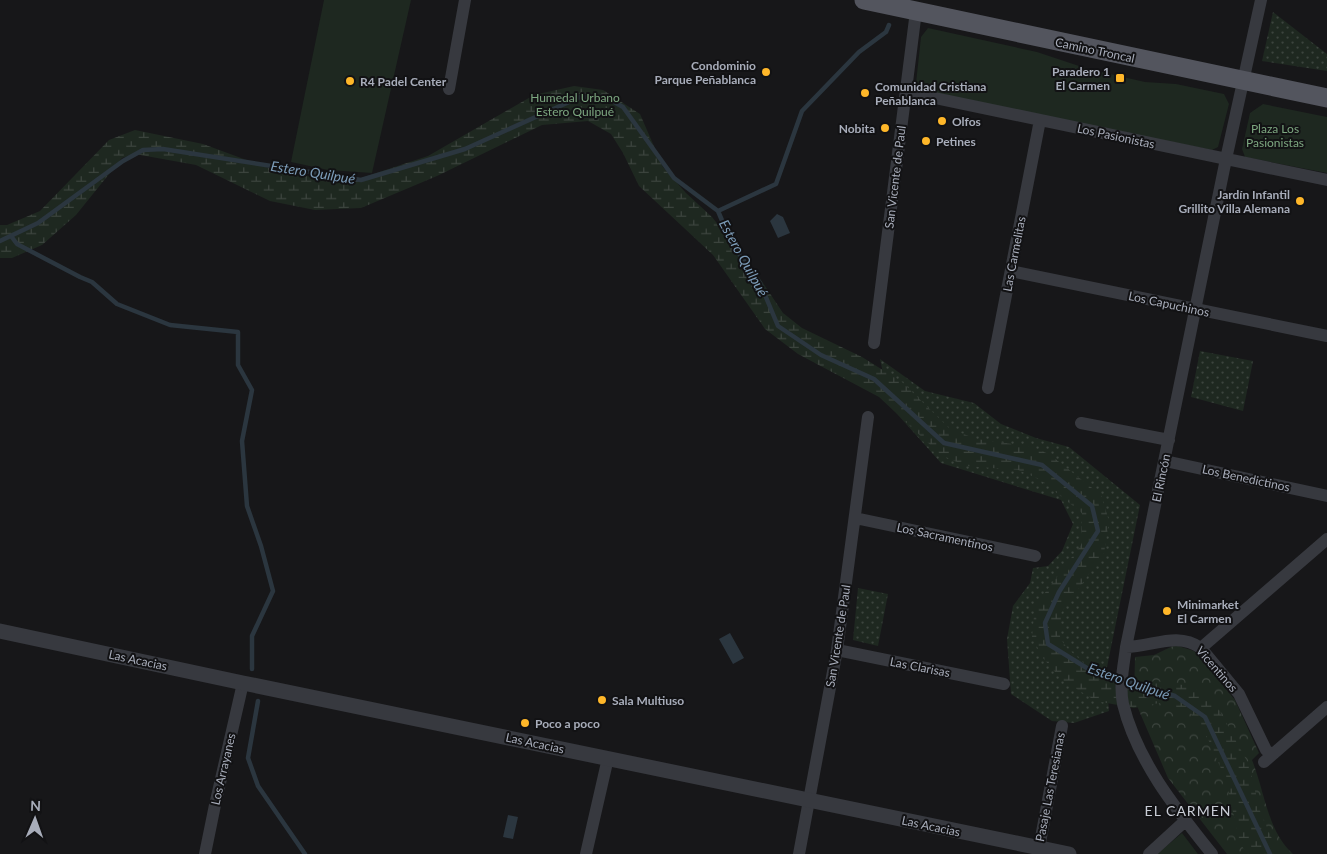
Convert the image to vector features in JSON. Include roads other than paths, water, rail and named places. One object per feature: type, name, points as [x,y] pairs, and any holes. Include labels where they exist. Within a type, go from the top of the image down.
[{"type":"main road","name":"Camino Troncal","points":[[864,0],[1243,82],[1327,98]]},
{"type":"street","points":[[449,89],[465,0]]},
{"type":"street","name":"El Rincón","points":[[1212,854],[1185,821],[1150,770],[1132,730],[1123,702],[1122,675],[1126,646],[1226,159],[1261,0]]},
{"type":"street","name":"San Vicente de Paul","points":[[874,343],[916,11]]},
{"type":"street","name":"Los Pasionistas","points":[[906,92],[1327,180]]},
{"type":"street","name":"Las Carmelitas","points":[[988,388],[1040,120]]},
{"type":"street","name":"Los Capuchinos","points":[[1011,271],[1327,336]]},
{"type":"street","name":"San Vicente de Paul","points":[[799,854],[837,650],[868,417]]},
{"type":"street","points":[[1081,423],[1169,440]]},
{"type":"street","name":"Los Benedictinos","points":[[1164,461],[1327,496]]},
{"type":"street","name":"Los Sacramentinos","points":[[855,518],[1035,556]]},
{"type":"street","points":[[1201,648],[1327,539]]},
{"type":"street","name":"Las Acacias","points":[[0,631],[1069,854]]},
{"type":"street","name":"Vicentinos","points":[[1126,646],[1137,647],[1172,639],[1193,642],[1201,648],[1239,694],[1268,758],[1327,707]]},
{"type":"street","name":"Las Clarisas","points":[[837,650],[1004,684]]},
{"type":"street","name":"Los Arrayanes","points":[[205,854],[243,683]]},
{"type":"street","name":"Pasaje Las Teresianas","points":[[1038,848],[1062,726]]},
{"type":"street","points":[[586,854],[608,758]]},
{"type":"street","points":[[1149,854],[1185,821]]},
{"type":"waterway","points":[[718,211],[776,184],[802,111],[859,52],[886,32],[889,25]]},
{"type":"waterway","name":"Estero Quilpué","points":[[0,241],[38,223],[123,161],[143,150],[163,149],[361,180],[465,149],[580,97],[605,97],[623,107],[674,178],[718,211],[732,244],[760,283],[778,326],[821,355],[874,379],[944,443],[1042,465],[1092,506],[1098,531],[1059,592],[1045,623],[1048,644],[1090,670],[1175,696],[1205,717],[1270,854]]},
{"type":"waterway","points":[[11,236],[17,244],[92,282],[117,304],[170,325],[238,332],[238,365],[252,390],[242,441],[247,506],[261,546],[273,591],[252,636],[252,669]]},
{"type":"waterway","points":[[258,701],[248,758],[258,786],[305,854]]},
{"type":"place","name":"Condominio Parque Peñablanca","points":[[766,72]]},
{"type":"place","name":"Paradero 1 El Carmen","points":[[1120,78]]},
{"type":"place","name":"R4 Padel Center","points":[[350,81]]},
{"type":"place","name":"Comunidad Cristiana Peñablanca","points":[[865,93]]},
{"type":"place","name":"Olfos","points":[[942,121]]},
{"type":"place","name":"Nobita","points":[[885,128]]},
{"type":"place","name":"Petines","points":[[926,141]]},
{"type":"place","name":"Jardín Infantil Grillito Villa Alemana","points":[[1300,201]]},
{"type":"place","name":"Minimarket El Carmen","points":[[1167,611]]},
{"type":"place","name":"Sala Multiuso","points":[[602,700]]},
{"type":"place","name":"Poco a poco","points":[[525,723]]},
{"type":"district","name":"EL CARMEN","points":[[1188,810]]},
{"type":"park label","name":"Humedal Urbano Estero Quilpué","points":[[575,104]]},
{"type":"park label","name":"Plaza Los Pasionistas","points":[[1275,135]]}]
